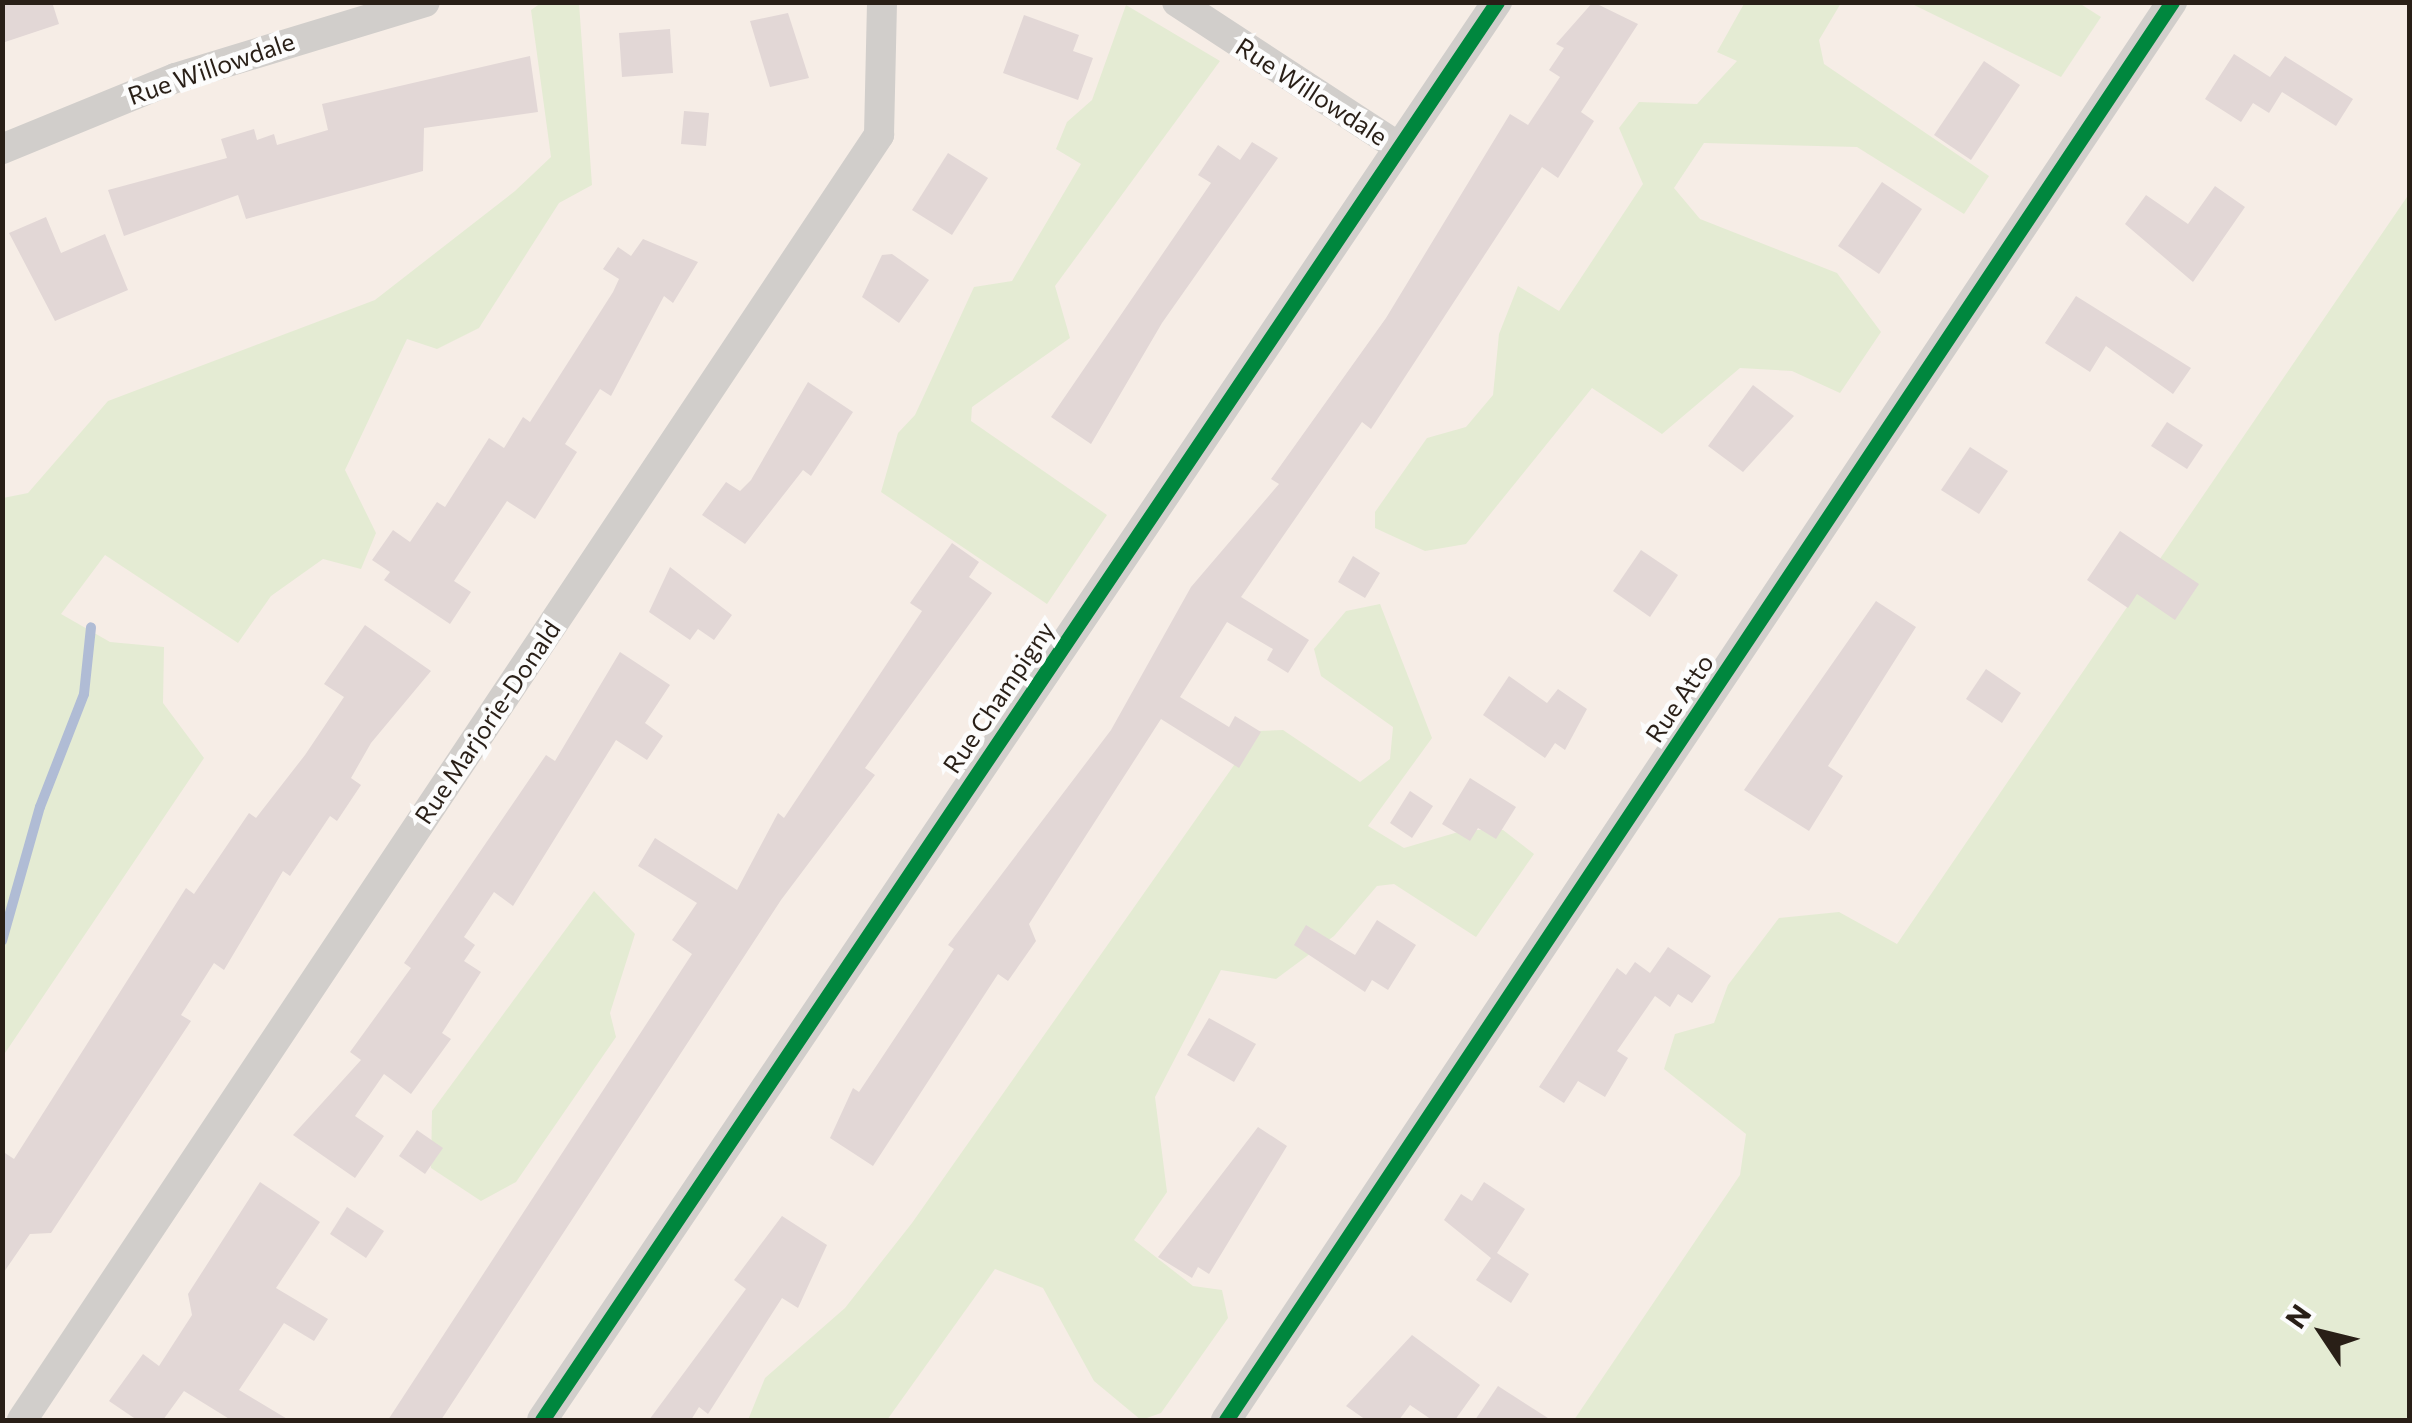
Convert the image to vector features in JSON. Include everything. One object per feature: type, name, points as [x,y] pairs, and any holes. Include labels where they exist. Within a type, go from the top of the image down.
[{"type":"street","name":"Rue Willowdale","points":[[2,149],[175,78],[425,2]]},
{"type":"street","name":"Rue Marjorie-Donald","points":[[22,1420],[879,135],[882,2]]},
{"type":"street","name":"Rue Willowdale","points":[[1177,2],[1397,146]]},
{"type":"street","name":"Rue Champigny","points":[[542,1420],[1497,2]]},
{"type":"street","name":"Rue Atto","points":[[1226,1420],[2172,2]]},
{"type":"green space","points":[[1745,2],[1841,3],[1819,40],[1824,64],[1989,176],[1964,214],[1857,147],[1704,143],[1674,188],[1700,219],[1837,273],[1881,332],[1840,393],[1792,371],[1740,368],[1662,434],[1592,388],[1466,544],[1425,551],[1375,528],[1375,512],[1427,438],[1466,427],[1493,395],[1499,334],[1518,286],[1559,311],[1643,184],[1619,128],[1639,102],[1697,104],[1737,61],[1717,52]]},
{"type":"green space","points":[[541,3],[579,3],[592,185],[559,203],[479,328],[437,349],[407,339],[345,470],[376,533],[361,569],[323,559],[271,596],[238,643],[105,555],[61,614],[110,642],[164,647],[163,703],[204,758],[3,1056],[3,498],[28,493],[108,401],[375,300],[515,191],[551,157],[531,10]]},
{"type":"green space","points":[[1910,3],[2079,3],[2101,17],[2061,77]]},
{"type":"green space","points":[[1126,5],[1220,61],[1055,286],[1070,338],[972,407],[971,421],[1107,515],[1047,604],[881,492],[898,433],[915,415],[974,287],[1012,281],[1081,164],[1056,149],[1067,122],[1092,100]]},
{"type":"green space","points":[[2409,194],[2409,1420],[1574,1420],[1740,1175],[1746,1134],[1664,1069],[1675,1034],[1714,1023],[1728,985],[1779,918],[1839,912],[1897,944]]},
{"type":"green space","points":[[1380,604],[1432,738],[1368,826],[1404,848],[1465,830],[1503,830],[1534,854],[1476,937],[1394,884],[1377,886],[1334,936],[1276,979],[1221,970],[1155,1097],[1167,1192],[1134,1240],[1193,1286],[1222,1290],[1228,1318],[1161,1413],[1141,1420],[1094,1381],[1043,1288],[995,1269],[887,1420],[748,1420],[765,1378],[845,1308],[912,1223],[1258,731],[1283,730],[1360,782],[1390,759],[1393,727],[1321,676],[1314,649],[1346,611]]},
{"type":"green space","points":[[594,891],[635,934],[610,1013],[616,1037],[516,1182],[481,1201],[431,1168],[432,1111]]},
{"type":"building","points":[[2,2],[52,2],[59,24],[2,43]]},
{"type":"building","points":[[1593,2],[1638,24],[1581,112],[1594,121],[1558,178],[1542,167],[1371,429],[1362,422],[1241,597],[1309,640],[1288,673],[1267,660],[1273,649],[1227,622],[1180,697],[1229,727],[1235,716],[1261,732],[1239,768],[1161,719],[1029,924],[1036,941],[1008,981],[998,974],[873,1166],[830,1138],[853,1088],[859,1092],[954,949],[948,945],[1111,730],[1191,587],[1279,484],[1271,479],[1386,318],[1510,114],[1528,125],[1560,77],[1549,70],[1564,48],[1556,44]]},
{"type":"building","points":[[788,13],[809,78],[770,87],[750,21]]},
{"type":"building","points":[[1024,15],[1079,35],[1073,51],[1093,58],[1078,100],[1003,73]]},
{"type":"building","points":[[670,29],[673,73],[622,77],[619,33]]},
{"type":"building","points":[[2234,54],[2270,77],[2285,56],[2353,99],[2336,126],[2282,92],[2269,113],[2253,103],[2241,122],[2205,99]]},
{"type":"building","points":[[530,56],[538,112],[424,128],[423,171],[246,219],[238,195],[124,236],[108,190],[227,158],[221,139],[254,129],[257,140],[274,134],[277,145],[328,130],[322,104]]},
{"type":"building","points":[[1984,61],[2020,85],[1971,160],[1934,135]]},
{"type":"building","points":[[684,111],[709,113],[706,146],[681,144]]},
{"type":"building","points":[[1252,142],[1278,158],[1162,323],[1091,444],[1051,417],[1211,183],[1198,175],[1218,145],[1240,160]]},
{"type":"building","points":[[948,153],[988,178],[952,235],[912,210]]},
{"type":"building","points":[[1882,182],[1922,209],[1879,274],[1838,246]]},
{"type":"building","points":[[2215,186],[2245,207],[2193,282],[2125,224],[2146,195],[2188,224]]},
{"type":"building","points":[[46,217],[61,253],[105,234],[128,290],[55,321],[9,233]]},
{"type":"building","points":[[643,239],[698,262],[673,303],[664,296],[611,396],[600,389],[565,444],[577,452],[535,519],[507,501],[454,581],[471,592],[450,624],[384,580],[390,572],[372,560],[393,530],[410,542],[437,502],[445,507],[489,438],[504,448],[523,417],[530,422],[613,292],[619,279],[603,269],[618,247],[631,256]]},
{"type":"building","points":[[892,254],[929,280],[899,323],[862,297],[882,255]]},
{"type":"building","points":[[2076,296],[2191,368],[2173,394],[2106,346],[2090,372],[2045,343]]},
{"type":"building","points":[[808,382],[853,412],[811,476],[803,470],[745,544],[702,515],[726,482],[740,491],[751,480]]},
{"type":"building","points":[[1753,385],[1794,416],[1743,472],[1708,446]]},
{"type":"building","points":[[2167,422],[2203,445],[2187,469],[2151,446]]},
{"type":"building","points":[[1970,447],[2008,471],[1979,514],[1941,490]]},
{"type":"building","points":[[2120,531],[2199,584],[2175,620],[2137,594],[2128,608],[2087,580]]},
{"type":"building","points":[[952,543],[979,562],[969,577],[992,593],[865,768],[875,775],[781,900],[441,1420],[388,1420],[692,954],[672,940],[697,903],[638,866],[655,838],[737,890],[778,813],[784,818],[922,611],[910,603]]},
{"type":"building","points":[[1641,550],[1678,575],[1650,617],[1613,591]]},
{"type":"building","points":[[1353,556],[1380,573],[1365,598],[1338,582]]},
{"type":"building","points":[[670,567],[732,615],[714,640],[698,629],[690,640],[649,612]]},
{"type":"building","points":[[1876,601],[1916,627],[1828,766],[1843,776],[1809,831],[1744,790]]},
{"type":"building","points":[[365,625],[431,671],[371,743],[351,778],[361,785],[337,821],[330,816],[290,876],[283,871],[224,970],[214,963],[181,1015],[191,1021],[51,1233],[30,1234],[2,1275],[2,1151],[14,1159],[186,888],[194,894],[249,813],[256,818],[305,755],[344,697],[324,684]]},
{"type":"building","points":[[620,652],[670,685],[645,723],[663,736],[647,760],[616,740],[513,906],[494,892],[464,937],[475,945],[464,961],[481,972],[442,1033],[451,1039],[411,1094],[384,1074],[355,1116],[384,1136],[355,1178],[293,1135],[361,1060],[350,1052],[411,968],[404,963],[546,755],[555,761]]},
{"type":"building","points":[[1986,669],[2021,693],[2002,723],[1966,699]]},
{"type":"building","points":[[1509,676],[1547,703],[1558,689],[1587,709],[1565,750],[1555,743],[1545,758],[1483,715]]},
{"type":"building","points":[[1470,778],[1516,807],[1496,839],[1478,828],[1470,841],[1442,824]]},
{"type":"building","points":[[1410,791],[1433,806],[1412,838],[1390,823]]},
{"type":"building","points":[[1377,920],[1416,945],[1388,990],[1372,980],[1365,992],[1294,945],[1306,925],[1355,955]]},
{"type":"building","points":[[1668,947],[1711,976],[1692,1003],[1678,994],[1670,1007],[1655,996],[1617,1051],[1628,1058],[1605,1097],[1578,1081],[1564,1103],[1539,1087],[1617,968],[1626,975],[1635,962],[1650,973]]},
{"type":"building","points":[[1209,1018],[1256,1044],[1234,1082],[1187,1055]]},
{"type":"building","points":[[1258,1127],[1287,1146],[1209,1274],[1198,1267],[1192,1278],[1158,1257]]},
{"type":"building","points":[[417,1130],[443,1148],[425,1174],[399,1156]]},
{"type":"building","points":[[260,1182],[320,1222],[276,1288],[328,1319],[314,1341],[284,1323],[239,1390],[289,1420],[231,1420],[184,1391],[163,1420],[137,1420],[109,1401],[143,1354],[159,1366],[192,1315],[188,1294]]},
{"type":"building","points":[[1484,1182],[1525,1209],[1497,1253],[1529,1274],[1511,1303],[1476,1280],[1491,1258],[1444,1220],[1461,1194],[1472,1201]]},
{"type":"building","points":[[347,1207],[384,1231],[366,1258],[330,1234]]},
{"type":"building","points":[[782,1216],[827,1245],[798,1308],[782,1298],[708,1414],[699,1407],[691,1420],[649,1420],[746,1289],[734,1280]]},
{"type":"building","points":[[1412,1335],[1480,1385],[1455,1420],[1432,1420],[1410,1405],[1399,1420],[1366,1420],[1346,1406]]},
{"type":"building","points":[[1498,1386],[1551,1420],[1475,1420]]},
{"type":"waterway","points":[[2,941],[40,807],[84,694],[91,627]]},
{"type":"cycle path","points":[[542,1420],[1497,2]]},
{"type":"cycle path","points":[[1226,1420],[2172,2]]}]
